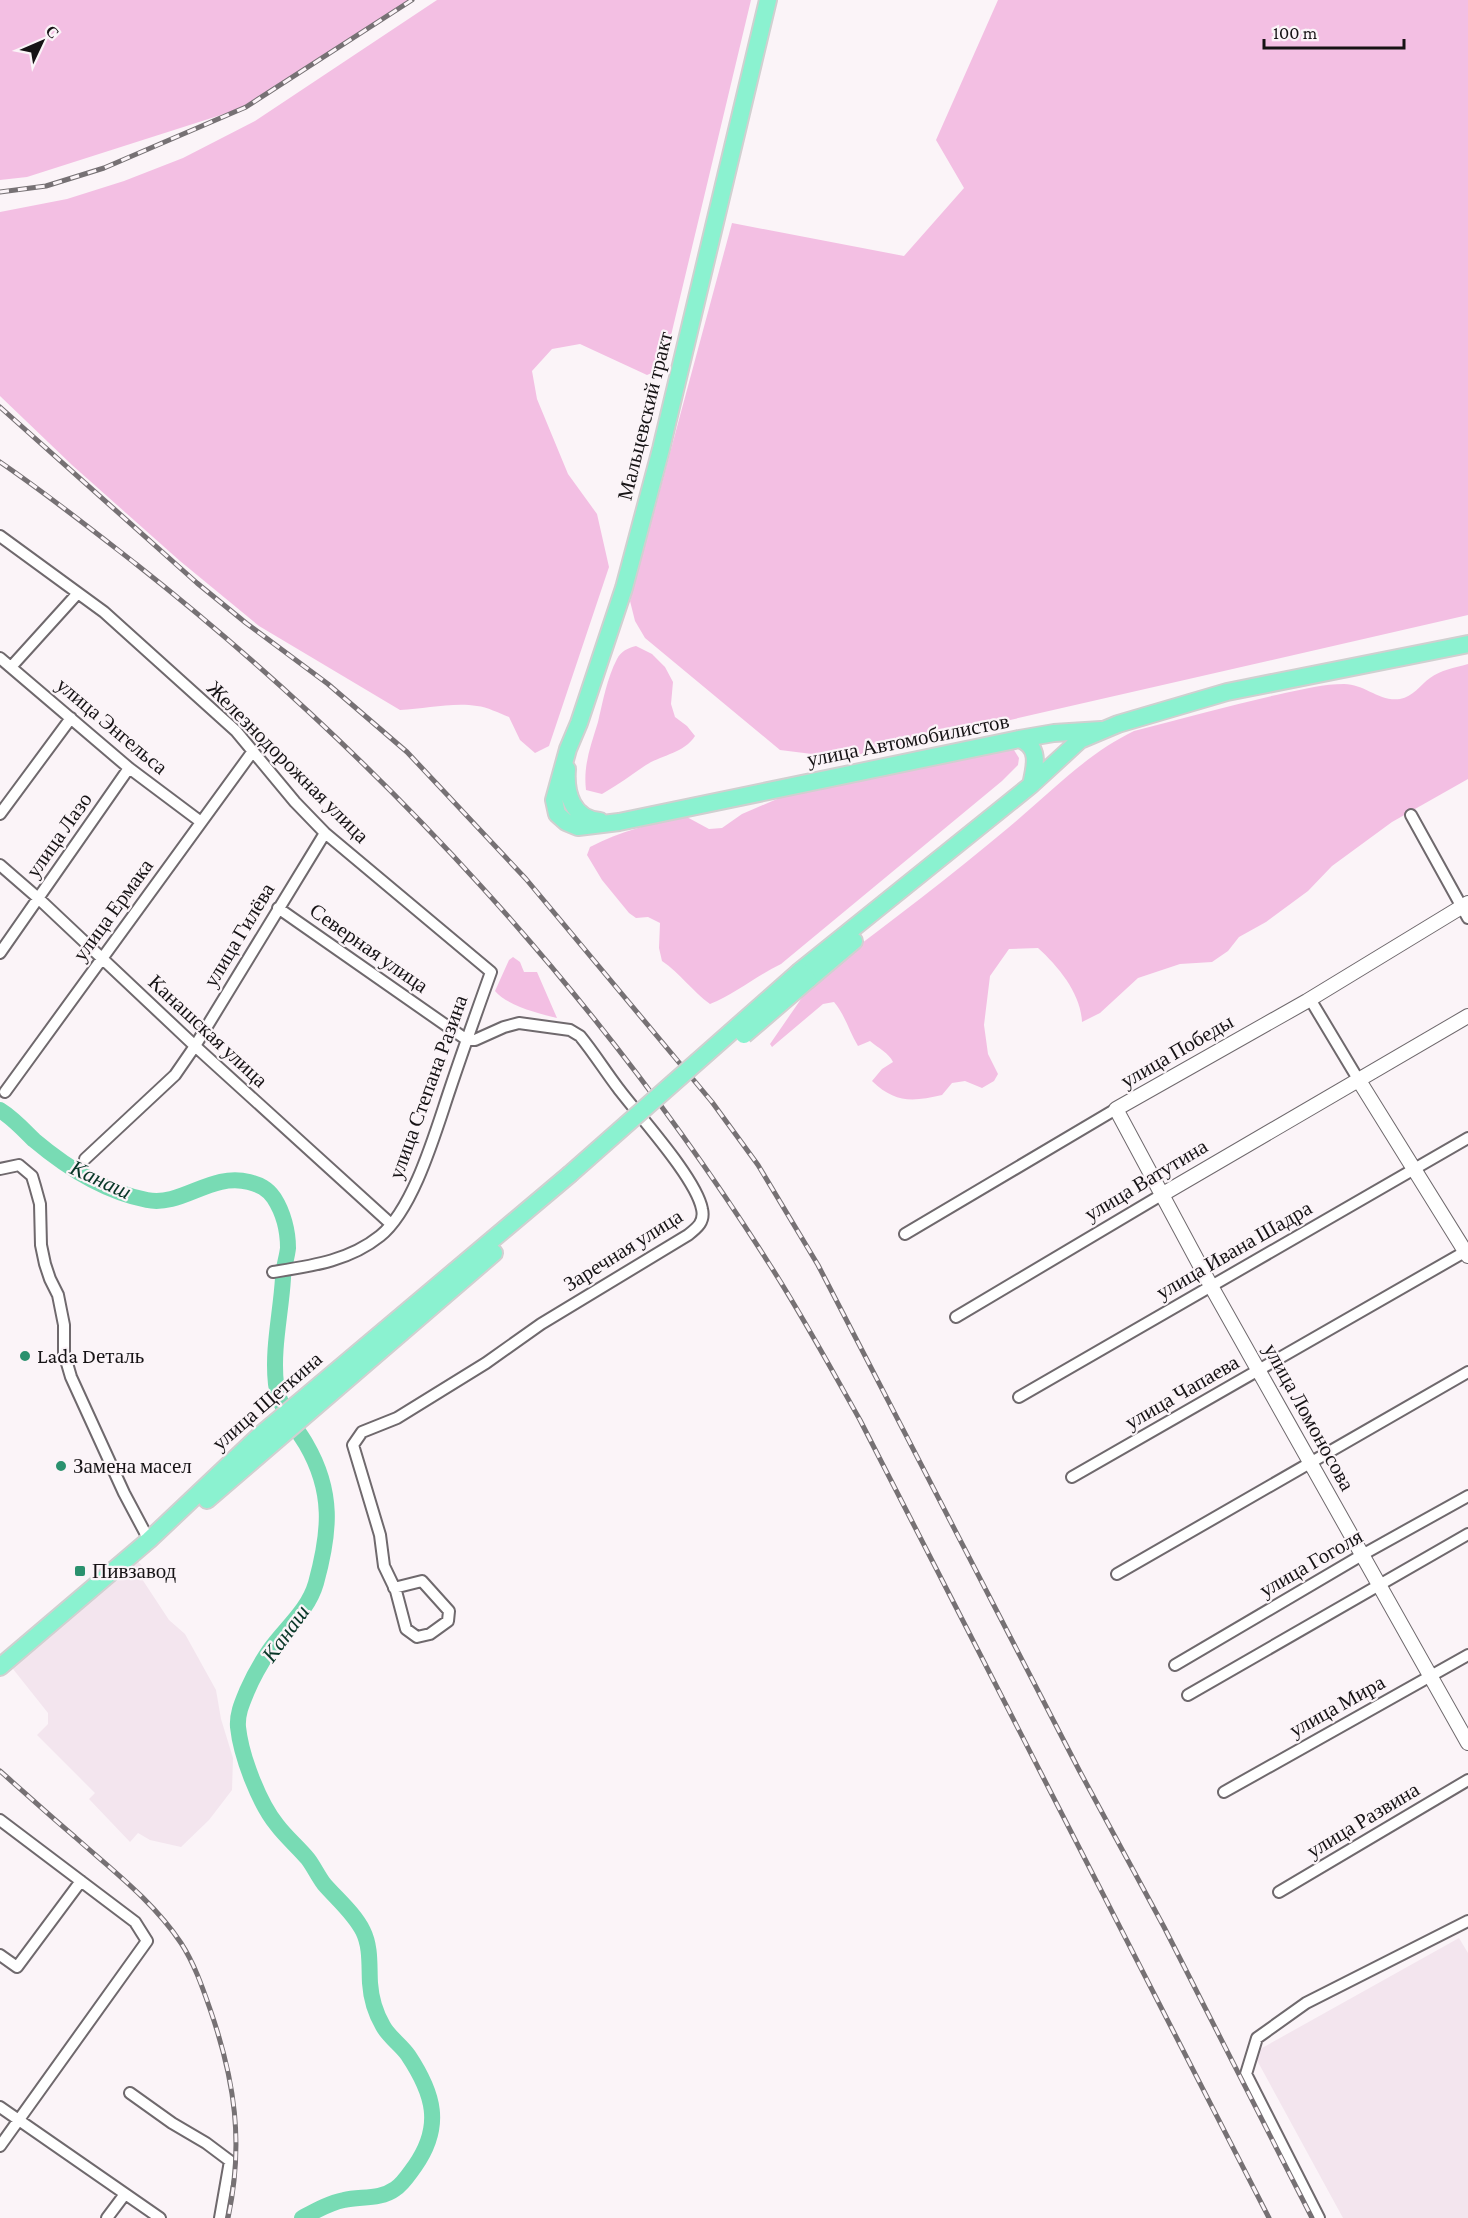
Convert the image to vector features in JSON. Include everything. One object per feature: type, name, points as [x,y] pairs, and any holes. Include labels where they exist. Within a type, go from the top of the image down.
[{"type":"main road","name":"Мальцевский тракт","points":[[577,822],[571,801],[562,785],[568,749],[579,723],[624,588],[656,470],[768,0]]},
{"type":"main road","points":[[804,975],[1080,740],[1101,730],[1227,692],[1468,644]]},
{"type":"main road","points":[[1019,739],[1054,733],[1101,730]]},
{"type":"main road","points":[[804,975],[1037,789],[1101,730]]},
{"type":"main road","name":"улица Автомобилистов","points":[[577,822],[585,818],[619,822],[1019,739],[1028,743],[1035,754],[1035,768],[1031,784]]},
{"type":"main road","name":"улица Щеткина","points":[[0,1667],[573,1178],[804,975]]},
{"type":"street","name":"Железнодорожная улица","points":[[0,536],[104,612],[236,731],[295,802],[325,833],[491,972]]},
{"type":"street","points":[[11,667],[78,593]]},
{"type":"street","name":"улица Энгельса","points":[[0,658],[129,768],[201,822]]},
{"type":"street","points":[[0,814],[71,718]]},
{"type":"street","name":"улица Ермака","points":[[5,1092],[253,751]]},
{"type":"street","name":"улица Лазо","points":[[0,953],[129,768]]},
{"type":"street","points":[[1411,815],[1466,909]]},
{"type":"street","name":"улица Гилёва","points":[[85,1159],[175,1075],[195,1047],[325,833]]},
{"type":"street","name":"Канашская улица","points":[[0,865],[38,898],[195,1047],[391,1224]]},
{"type":"street","name":"Северная улица","points":[[278,908],[467,1040]]},
{"type":"street","name":"улица Победы","points":[[905,1234],[1466,909]]},
{"type":"street","name":"улица Степана Разина","points":[[273,1272],[328,1263],[355,1252],[381,1236],[391,1224],[411,1194],[428,1154],[491,972]]},
{"type":"street","points":[[1310,999],[1467,1253]]},
{"type":"street","name":"улица Ватутина","points":[[956,1317],[1468,1016]]},
{"type":"street","name":"Заречная улица","points":[[394,1588],[384,1566],[380,1535],[353,1445],[362,1432],[397,1418],[486,1363],[541,1324],[688,1235],[699,1227],[703,1218],[698,1196],[675,1161],[579,1036],[570,1030],[519,1023],[476,1040],[467,1040]]},
{"type":"street","name":"улица Ломоносова","points":[[1116,1110],[1211,1286],[1468,1743]]},
{"type":"street","name":"улица Ивана Шадра","points":[[1019,1397],[1468,1138]]},
{"type":"street","points":[[1,1169],[19,1165],[32,1176],[40,1204],[41,1245],[45,1264],[58,1295],[64,1325],[64,1353],[71,1377],[124,1493],[149,1540]]},
{"type":"street","name":"улица Чапаева","points":[[1072,1477],[1467,1253]]},
{"type":"street","points":[[1117,1574],[1468,1372]]},
{"type":"street","name":"улица Гоголя","points":[[1175,1665],[1362,1555],[1468,1496]]},
{"type":"street","points":[[1188,1695],[1468,1534]]},
{"type":"street","points":[[422,1581],[449,1611],[448,1621],[430,1634],[417,1636],[406,1629],[394,1588],[422,1581]]},
{"type":"street","name":"улица Мира","points":[[1224,1792],[1468,1655]]},
{"type":"street","name":"улица Развина","points":[[1278,1892],[1468,1780]]},
{"type":"street","points":[[0,1821],[135,1922],[147,1941],[0,2146]]},
{"type":"street","points":[[0,1955],[17,1967],[81,1881]]},
{"type":"street","points":[[1319,2218],[1246,2074],[1257,2038],[1306,2003],[1468,1922]]},
{"type":"street","points":[[130,2093],[230,2161],[220,2218]]},
{"type":"street","points":[[0,2107],[160,2218]]},
{"type":"street","points":[[107,2218],[125,2194]]},
{"type":"shaded area","points":[[0,0],[412,0],[246,107],[27,177],[0,180]]},
{"type":"shaded area","points":[[437,0],[751,0],[668,348],[661,369],[647,375],[580,344],[552,349],[532,371],[537,399],[568,474],[597,514],[609,567],[549,746],[535,753],[520,740],[509,717],[485,708],[468,705],[400,710],[259,626],[180,561],[72,465],[0,396],[0,212],[67,199],[124,181],[183,158],[255,121]]},
{"type":"shaded area","points":[[998,0],[1468,0],[1468,615],[844,758],[780,750],[645,638],[635,621],[630,601],[732,223],[904,256],[964,188],[936,140]]},
{"type":"shaded area","points":[[636,646],[652,654],[665,667],[673,682],[671,704],[675,717],[695,736],[679,750],[646,765],[602,794],[586,790],[588,755],[611,674],[621,654]]},
{"type":"shaded area","points":[[1468,664],[1468,779],[1392,822],[1332,866],[1308,891],[1266,922],[1239,937],[1228,951],[1212,962],[1180,964],[1138,978],[1100,1013],[1082,1022],[1078,1001],[1073,991],[1061,972],[1046,955],[1038,948],[1009,949],[990,976],[984,1025],[988,1054],[998,1074],[994,1081],[982,1088],[965,1081],[952,1083],[942,1095],[931,1097],[904,1099],[888,1093],[872,1081],[882,1069],[893,1062],[886,1053],[870,1041],[858,1046],[834,1002],[823,1004],[772,1047],[770,1044],[810,986],[832,966],[965,863],[1068,775],[1116,740],[1134,731],[1247,702],[1322,686],[1352,685],[1385,698],[1405,698],[1434,675]]},
{"type":"shaded area","points":[[1007,747],[1014,750],[1019,758],[1018,765],[1002,781],[781,964],[710,1004],[662,961],[659,948],[660,923],[648,917],[636,918],[629,913],[602,880],[587,855],[590,847],[601,841],[660,822],[685,816],[709,829],[722,828],[742,814],[784,796]]},
{"type":"shaded area","points":[[513,957],[520,962],[524,972],[537,972],[557,1018],[515,1005],[495,991],[509,960]]},
{"type":"shaded area","points":[[136,1559],[148,1573],[142,1579],[169,1620],[185,1634],[216,1690],[221,1719],[233,1758],[232,1790],[209,1820],[181,1847],[150,1840],[138,1833],[130,1842],[89,1799],[95,1793],[37,1735],[48,1724],[48,1713],[13,1669],[16,1663]]},
{"type":"shaded area","points":[[1459,1938],[1468,1953],[1468,2218],[1343,2218],[1253,2053]]},
{"type":"waterway","name":"Канаш","points":[[0,1110],[59,1160],[101,1185],[116,1191],[147,1200],[160,1201],[222,1182],[235,1180],[249,1182],[263,1187],[274,1198],[284,1222],[288,1248],[276,1344],[276,1384],[284,1408],[306,1444],[321,1479],[327,1512],[326,1529],[321,1564],[312,1593],[302,1611],[269,1651],[254,1675],[240,1709],[238,1727],[252,1779],[270,1816],[308,1859],[324,1884],[350,1912],[363,1931],[366,1937],[371,1989],[376,2011],[386,2030],[405,2051],[417,2069],[432,2110],[432,2124],[424,2151],[398,2187],[383,2195],[333,2203],[302,2218]]},
{"type":"railway","points":[[0,192],[46,186],[104,168],[246,107],[412,0]]},
{"type":"railway","points":[[0,407],[197,583],[328,684],[407,752],[526,879],[712,1102],[758,1165],[818,1265],[1079,1770],[1164,1927],[1312,2218]]},
{"type":"railway","points":[[0,462],[136,564],[227,639],[315,718],[400,800],[481,886],[559,976],[633,1068],[702,1164],[780,1281],[860,1420],[1269,2218]]},
{"type":"railway","points":[[0,1771],[145,1900],[170,1928],[190,1959],[219,2036],[231,2087],[236,2138],[233,2190],[228,2218]]},
{"type":"place","name":"Lada Dеталь","points":[[25,1356]]},
{"type":"place","name":"Замена масел","points":[[61,1466]]},
{"type":"place","name":"Пивзавод","points":[[80,1571]]}]
